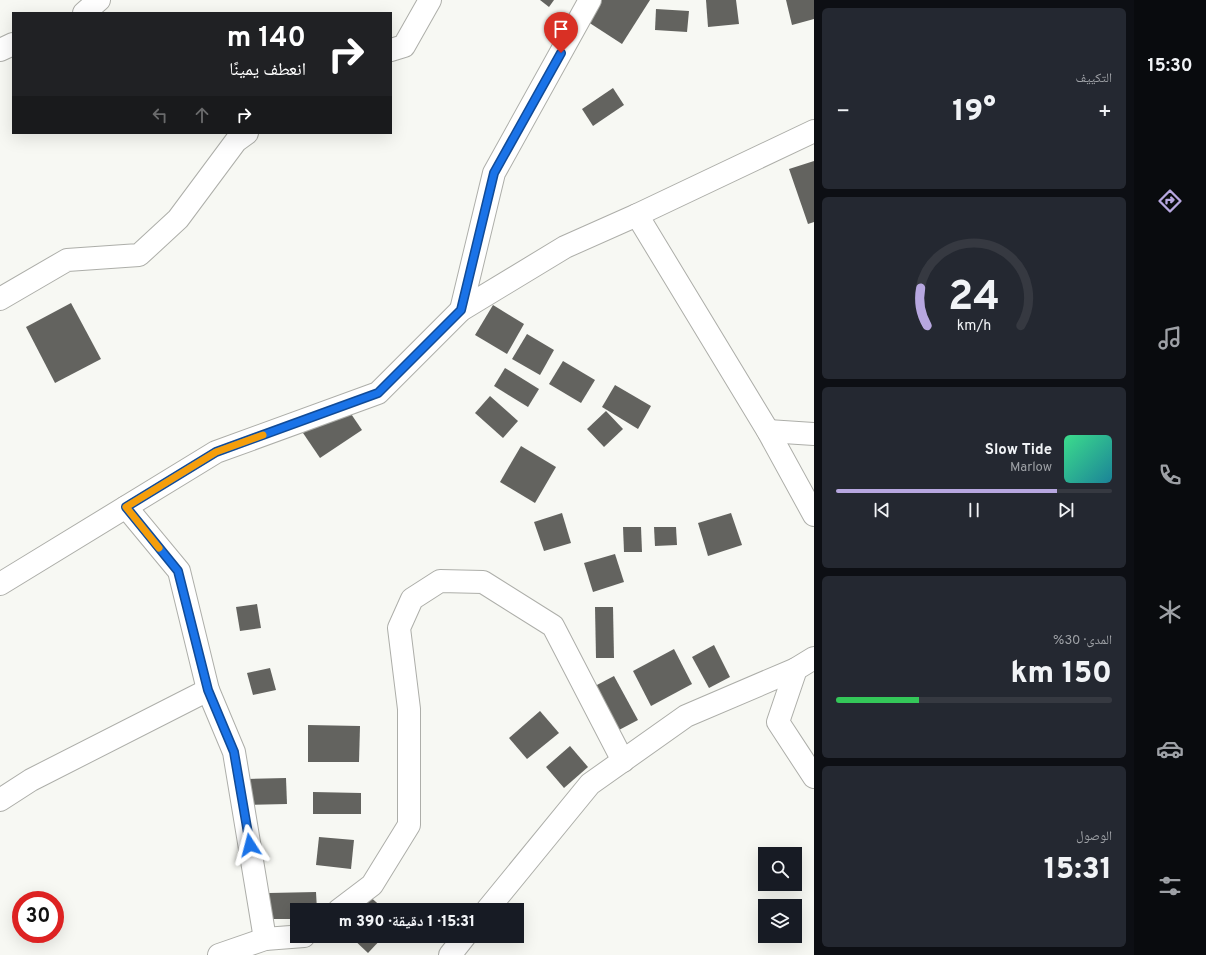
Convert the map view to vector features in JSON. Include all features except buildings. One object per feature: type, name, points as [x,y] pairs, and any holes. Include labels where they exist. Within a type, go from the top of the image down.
[{"type":"street","points":[[85,12],[99,0]]},
{"type":"street","points":[[392,50],[404,46],[430,0]]},
{"type":"street","points":[[461,310],[494,173],[590,0]]},
{"type":"street","points":[[0,50],[12,44]]},
{"type":"street","points":[[0,584],[216,452],[378,393],[461,310],[565,247],[637,215],[814,131]]},
{"type":"street","points":[[0,299],[67,260],[139,255],[178,219],[236,141],[246,134]]},
{"type":"street","points":[[637,215],[768,431],[814,515]]},
{"type":"street","points":[[768,431],[814,434]]},
{"type":"street","points":[[126,507],[178,571],[208,690],[234,752],[265,939]]},
{"type":"street","points":[[348,903],[372,885],[409,825],[409,709],[399,628],[412,599],[440,581],[483,582],[553,626],[623,761]]},
{"type":"street","points":[[493,903],[590,784],[686,716],[805,664]]},
{"type":"street","points":[[805,664],[778,722],[814,777]]},
{"type":"street","points":[[0,800],[31,780],[208,690]]},
{"type":"street","points":[[219,955],[265,939],[290,937]]},
{"type":"street","points":[[450,955],[460,943]]},
{"type":"slow traffic","points":[[159,548],[126,507],[216,452],[263,435]]},
{"type":"route","points":[[250,845],[234,752],[208,690],[178,571],[126,507],[216,452],[378,393],[461,310],[494,173],[561,53]]}]
